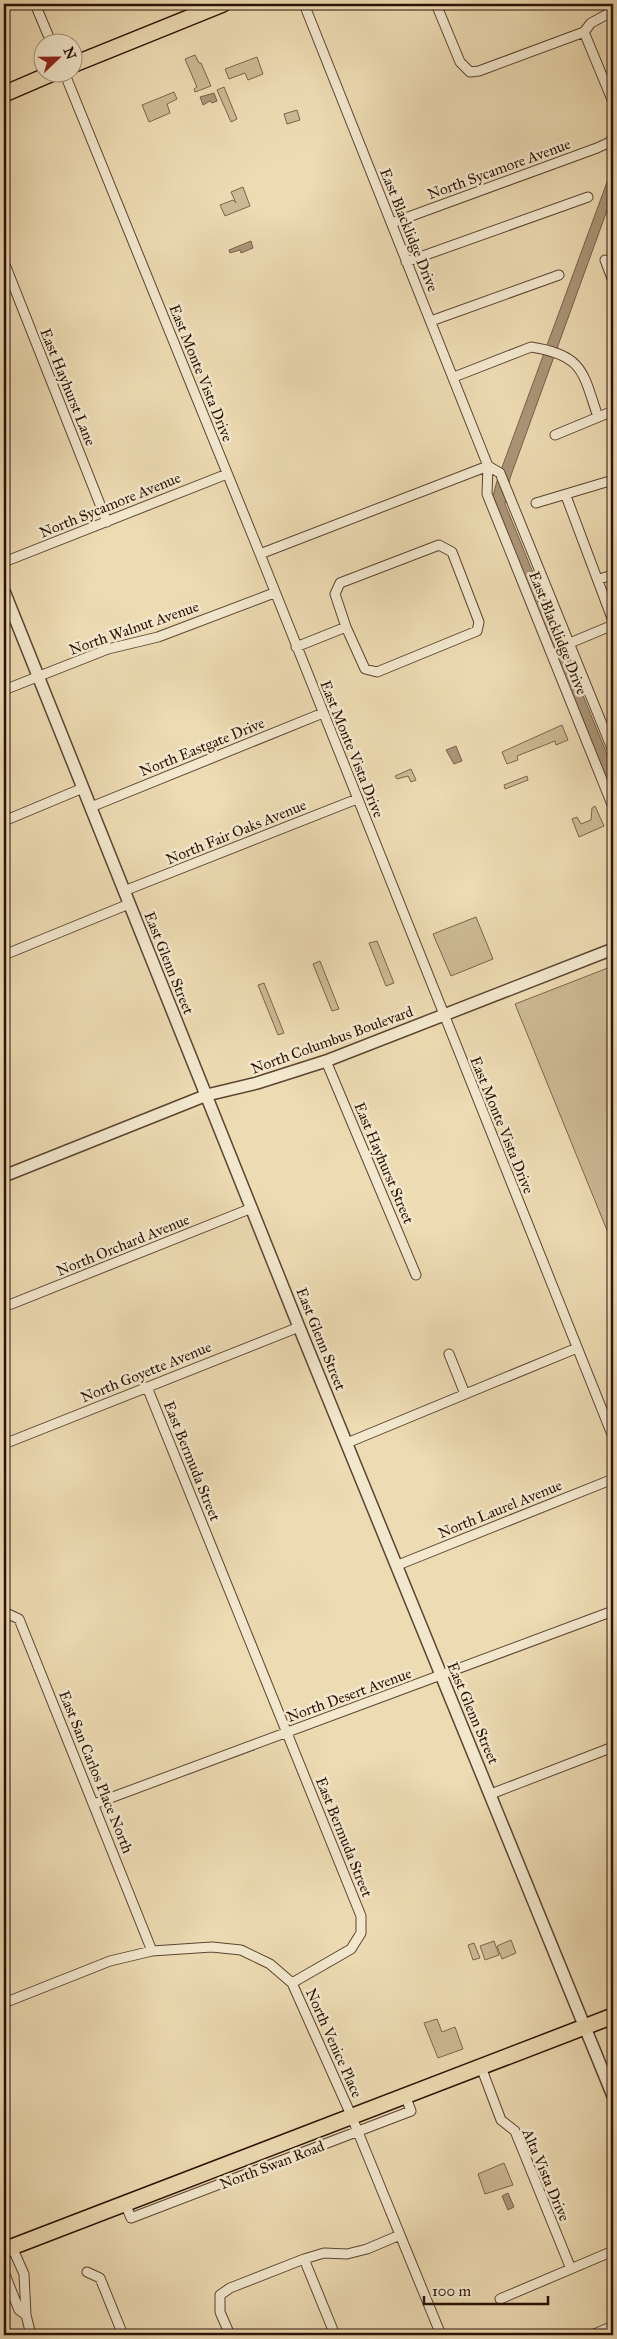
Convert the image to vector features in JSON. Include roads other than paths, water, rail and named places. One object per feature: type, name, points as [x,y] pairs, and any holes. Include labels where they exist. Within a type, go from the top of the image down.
[{"type":"main road","points":[[82,61],[223,4]]},
{"type":"main road","points":[[4,94],[32,82]]},
{"type":"main road","name":"North Swan Road","points":[[7,2246],[125,2203],[613,2016]]},
{"type":"street","points":[[35,4],[47,32]]},
{"type":"street","name":"East Blacklidge Drive","points":[[304,4],[406,262],[454,376],[488,466],[487,494],[613,808]]},
{"type":"street","points":[[436,4],[463,68],[470,72],[479,71],[584,32],[591,23],[613,11]]},
{"type":"street","points":[[584,32],[613,102]]},
{"type":"street","name":"East Monte Vista Drive","points":[[68,82],[260,554],[613,1437]]},
{"type":"street","name":"North Sycamore Avenue","points":[[392,223],[597,148],[610,142],[613,136]]},
{"type":"street","points":[[406,262],[588,197]]},
{"type":"street","points":[[605,260],[613,281]]},
{"type":"street","name":"East Hayhurst Lane","points":[[4,262],[107,522]]},
{"type":"street","points":[[431,321],[559,275]]},
{"type":"street","points":[[454,376],[531,347],[541,349],[576,363],[583,374],[598,417]]},
{"type":"street","points":[[555,434],[613,411]]},
{"type":"street","points":[[260,554],[488,466]]},
{"type":"street","name":"East Blacklidge Drive","points":[[488,466],[500,473],[613,751]]},
{"type":"street","name":"North Sycamore Avenue","points":[[4,562],[227,474]]},
{"type":"street","points":[[536,503],[566,496],[613,480]]},
{"type":"street","points":[[566,496],[599,579],[613,623],[570,643]]},
{"type":"street","points":[[439,545],[452,552],[479,622],[477,631],[377,672],[365,669],[346,627],[335,594],[340,583],[439,545]]},
{"type":"street","points":[[599,579],[613,575]]},
{"type":"street","name":"East Glenn Street","points":[[4,591],[299,1327],[398,1566],[441,1676],[492,1794],[613,2096]]},
{"type":"street","name":"North Walnut Avenue","points":[[4,690],[108,649],[158,637],[274,593]]},
{"type":"street","points":[[296,647],[346,627]]},
{"type":"street","name":"North Eastgate Drive","points":[[91,807],[323,713]]},
{"type":"street","points":[[4,821],[84,788]]},
{"type":"street","name":"North Fair Oaks Avenue","points":[[124,891],[357,799]]},
{"type":"street","points":[[4,955],[129,904]]},
{"type":"street","name":"North Columbus Boulevard","points":[[4,1176],[207,1095],[257,1083],[326,1061],[613,949]]},
{"type":"street","name":"East Hayhurst Street","points":[[326,1061],[416,1275]]},
{"type":"street","name":"North Orchard Avenue","points":[[4,1308],[252,1208]]},
{"type":"street","name":"North Goyette Avenue","points":[[4,1444],[299,1327]]},
{"type":"street","points":[[347,1443],[577,1348]]},
{"type":"street","points":[[449,1354],[465,1394]]},
{"type":"street","name":"East Bermuda Street","points":[[147,1387],[361,1916],[360,1933],[351,1949],[292,1983]]},
{"type":"street","name":"North Laurel Avenue","points":[[398,1566],[613,1479]]},
{"type":"street","name":"North Desert Avenue","points":[[94,1804],[613,1611]]},
{"type":"street","name":"East San Carlos Place North","points":[[4,1612],[19,1619],[152,1951]]},
{"type":"street","points":[[492,1794],[613,1747]]},
{"type":"street","points":[[4,2002],[110,1961],[152,1951],[212,1947],[241,1950],[270,1964],[292,1983]]},
{"type":"street","name":"North Venice Place","points":[[292,1983],[351,2115]]},
{"type":"street","name":"Alta Vista Drive","points":[[480,2068],[501,2120],[515,2131],[571,2269]]},
{"type":"street","name":"North Swan Road","points":[[125,2203],[131,2218],[358,2132],[411,2111],[404,2095]]},
{"type":"street","points":[[351,2115],[441,2335]]},
{"type":"street","points":[[230,2335],[220,2312],[216,2293],[304,2258],[324,2253],[347,2254],[400,2235]]},
{"type":"street","points":[[7,2246],[24,2274],[26,2315],[31,2335]]},
{"type":"street","points":[[500,2298],[613,2251]]},
{"type":"street","points":[[304,2258],[335,2335]]},
{"type":"street","points":[[4,2272],[19,2310],[26,2315]]},
{"type":"street","points":[[87,2272],[100,2278],[123,2335]]},
{"type":"street","points":[[592,2335],[613,2326]]}]
